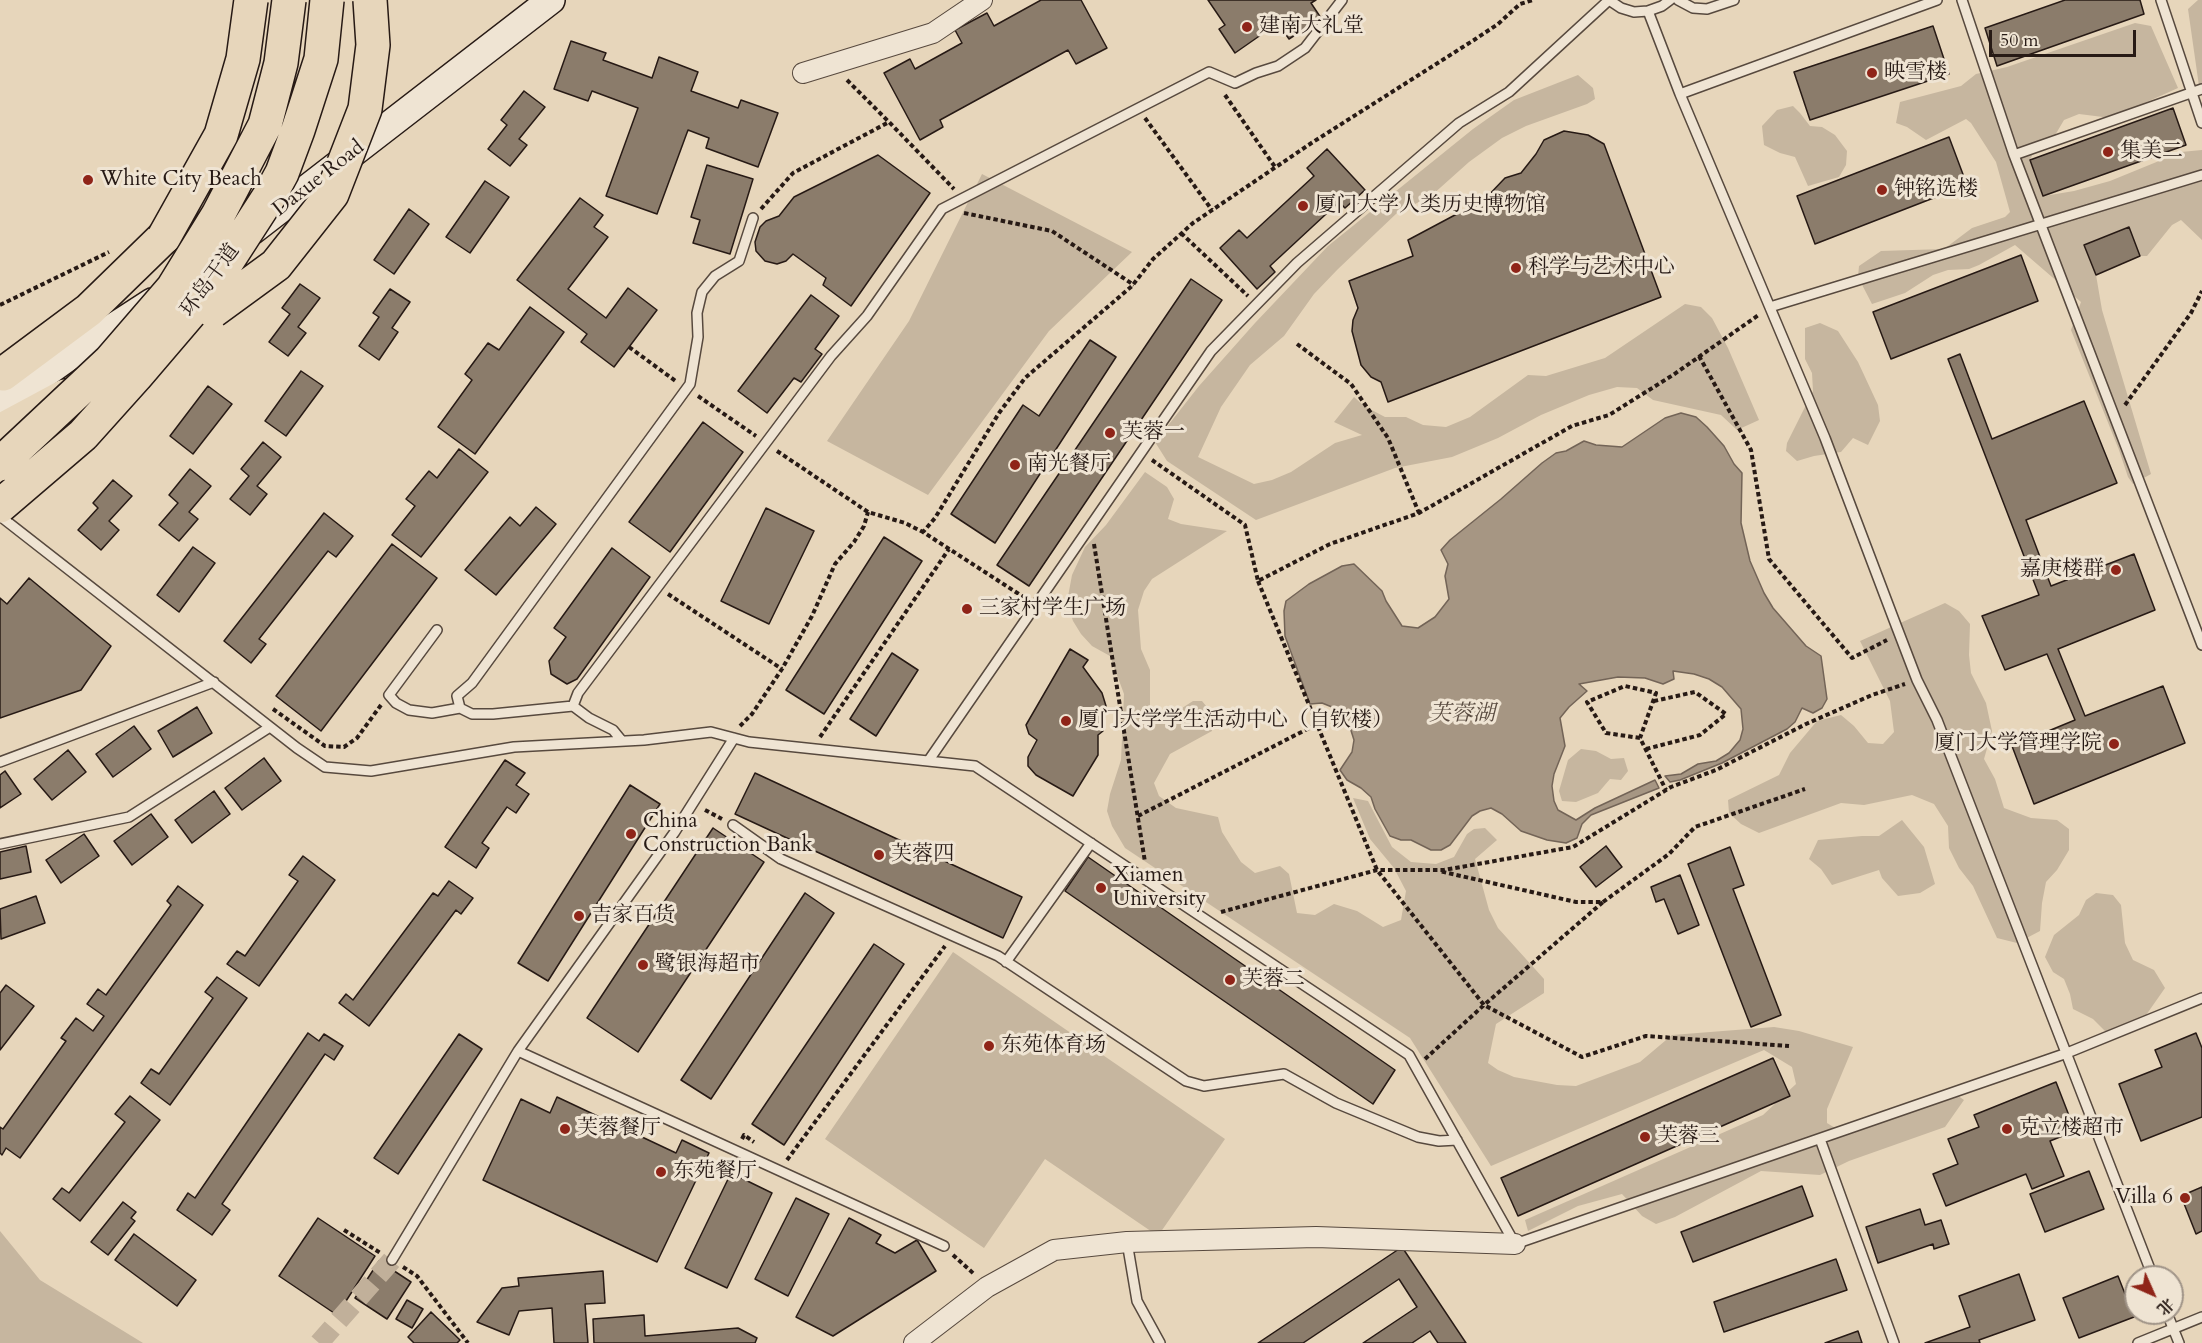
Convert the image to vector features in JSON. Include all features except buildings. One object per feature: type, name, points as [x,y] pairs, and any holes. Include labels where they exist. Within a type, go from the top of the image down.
[{"type":"highway","points":[[3,374],[89,310],[164,237],[221,135],[243,59],[251,0]]},
{"type":"highway","name":"环岛干道","points":[[0,464],[110,362],[173,288],[218,215],[265,125],[281,63],[288,0]]},
{"type":"highway","name":"环岛干道","points":[[0,506],[83,435],[136,376],[206,294],[251,225],[282,173],[298,130],[321,59],[327,0]]},
{"type":"highway","points":[[0,431],[79,389],[213,311],[276,265],[332,194],[365,109],[373,45],[370,0]]},
{"type":"street","name":"Daxue Road","points":[[81,348],[199,272],[550,0]]},
{"type":"street","points":[[803,73],[933,33],[982,0]]},
{"type":"street","points":[[3,374],[81,348]]},
{"type":"street","points":[[0,406],[81,348]]},
{"type":"street","points":[[914,1343],[987,1287],[1054,1250],[1127,1242],[1316,1237],[1515,1244]]},
{"type":"lane","points":[[573,705],[578,693],[765,443],[831,356],[867,316],[942,209],[1209,72],[1235,83],[1278,66],[1305,48],[1342,0]]},
{"type":"lane","points":[[929,760],[1211,351],[1297,263],[1459,123],[1509,92],[1609,0],[1621,8],[1634,12],[1648,11],[1670,0]]},
{"type":"lane","points":[[1678,0],[1693,8],[1707,9],[1734,0]]},
{"type":"lane","points":[[1680,94],[1937,0]]},
{"type":"lane","points":[[1962,0],[2014,155],[2198,623],[2202,645]]},
{"type":"lane","points":[[2161,0],[2202,123]]},
{"type":"lane","points":[[1648,11],[1680,94],[1825,438],[1917,680],[1937,720],[2148,1265]]},
{"type":"lane","points":[[2014,155],[2202,89]]},
{"type":"lane","points":[[1770,307],[2202,175]]},
{"type":"lane","points":[[460,708],[456,696],[472,683],[690,384],[698,337],[697,313],[702,292],[715,276],[739,261],[753,218]]},
{"type":"lane","points":[[0,516],[270,727],[325,767],[370,771],[514,747],[622,741],[711,732],[749,742],[975,766],[1409,1055],[1515,1244],[2067,1053],[2202,998]]},
{"type":"lane","points":[[437,630],[389,695],[396,703],[409,710],[432,713],[460,708],[472,714],[493,714],[573,705],[589,718],[613,730],[622,741]]},
{"type":"lane","points":[[0,762],[214,682]]},
{"type":"lane","points":[[0,844],[129,817],[270,727]]},
{"type":"lane","points":[[392,1260],[518,1051],[674,833],[734,738]]},
{"type":"lane","points":[[733,825],[781,859],[1006,962],[1186,1082],[1204,1086],[1242,1078],[1284,1074],[1336,1102],[1418,1137],[1439,1141],[1457,1140]]},
{"type":"lane","points":[[1006,962],[1091,843]]},
{"type":"lane","points":[[518,1051],[944,1246]]},
{"type":"lane","points":[[1820,1139],[1894,1343]]},
{"type":"lane","points":[[1127,1242],[1137,1301],[1160,1343]]},
{"type":"lane","points":[[2138,1343],[2202,1317]]},
{"type":"lane","points":[[2172,1325],[2179,1343]]},
{"type":"path","points":[[923,532],[935,518],[999,413],[1025,378],[1134,285],[1153,259],[1181,233],[1275,167],[1498,24],[1520,4],[1533,0]]},
{"type":"path","points":[[831,64],[963,199]]},
{"type":"path","points":[[1209,72],[1275,167]]},
{"type":"path","points":[[1138,108],[1212,210]]},
{"type":"path","points":[[753,218],[793,173],[889,122]]},
{"type":"path","points":[[942,209],[1052,231],[1134,285]]},
{"type":"path","points":[[1181,233],[1257,305]]},
{"type":"path","points":[[2116,417],[2191,313],[2202,291]]},
{"type":"path","points":[[1258,581],[1330,544],[1419,513],[1572,426],[1609,415],[1673,375],[1770,307]]},
{"type":"path","points":[[1297,344],[1351,384],[1388,438],[1419,513]]},
{"type":"path","points":[[629,347],[868,512],[905,523],[923,532],[1036,606]]},
{"type":"path","points":[[1699,356],[1751,450],[1769,559],[1852,658],[1899,633]]},
{"type":"path","points":[[1142,453],[1245,525],[1258,581],[1377,870],[1484,1005],[1582,1057],[1646,1036],[1789,1046]]},
{"type":"path","points":[[734,738],[741,724],[752,714],[782,669],[812,616],[835,564],[854,542],[864,526],[868,512]]},
{"type":"path","points":[[1091,525],[1148,881]]},
{"type":"path","points":[[812,748],[949,549]]},
{"type":"path","points":[[657,587],[782,669]]},
{"type":"path","points":[[1221,912],[1377,870],[1444,870],[1573,847],[1666,790],[1716,770],[1806,724],[1872,695],[1917,680]]},
{"type":"path","points":[[1640,738],[1606,733],[1587,702],[1625,686],[1656,693],[1640,738],[1666,790]]},
{"type":"path","points":[[1646,749],[1700,735],[1726,714],[1695,692],[1654,701]]},
{"type":"path","points":[[271,708],[325,746],[344,747],[357,738],[389,695]]},
{"type":"path","points":[[1138,816],[1317,724]]},
{"type":"path","points":[[1416,1067],[1603,902],[1669,854],[1695,827],[1805,789]]},
{"type":"path","points":[[694,801],[701,808],[733,825]]},
{"type":"path","points":[[1432,870],[1576,902],[1603,902]]},
{"type":"path","points":[[777,1157],[786,1162],[952,936]]},
{"type":"path","points":[[738,1152],[744,1135],[760,1146]]},
{"type":"path","points":[[344,1230],[417,1276],[468,1343]]},
{"type":"path","points":[[944,1246],[987,1287]]},
{"type":"shaded area","points":[[2198,0],[2202,0],[2202,87],[2199,86],[2188,9]]},
{"type":"shaded area","points":[[2135,23],[2151,26],[2178,88],[2111,118],[2079,114],[2064,120],[2051,142],[2036,147],[2030,160],[2044,196],[2110,181],[2181,152],[2202,150],[2202,240],[2181,220],[2172,225],[2147,256],[2140,256],[2128,227],[2084,245],[2096,275],[2102,310],[2151,474],[2133,484],[2128,477],[2071,330],[2081,302],[2015,245],[1979,265],[1933,275],[1905,293],[1872,304],[1858,277],[1859,266],[1881,251],[1944,249],[1972,228],[2005,217],[2010,212],[1996,162],[1971,123],[1966,119],[1926,140],[1907,127],[1896,123],[1900,102],[1961,86],[1976,74],[2007,67]]},
{"type":"shaded area","points":[[1578,75],[1593,88],[1595,99],[1502,138],[1469,162],[1431,196],[1397,213],[1338,269],[1314,294],[1284,336],[1250,365],[1221,407],[1198,457],[1254,484],[1272,480],[1291,472],[1335,443],[1362,435],[1334,422],[1354,397],[1364,406],[1385,417],[1406,417],[1423,425],[1446,427],[1470,417],[1528,375],[1546,376],[1605,358],[1685,304],[1701,307],[1712,318],[1728,348],[1759,420],[1737,430],[1721,415],[1653,400],[1637,388],[1617,387],[1589,395],[1541,415],[1498,438],[1452,457],[1395,468],[1256,520],[1167,461],[1155,442],[1199,386],[1328,246],[1473,129],[1514,100]]},
{"type":"shaded area","points":[[1793,106],[1810,126],[1822,127],[1835,135],[1847,151],[1846,165],[1839,177],[1808,186],[1795,157],[1764,145],[1762,126],[1777,110]]},
{"type":"shaded area","points":[[982,174],[1132,252],[1049,331],[928,495],[827,441],[909,321]]},
{"type":"shaded area","points":[[1820,323],[1838,331],[1858,362],[1878,405],[1880,421],[1868,445],[1853,438],[1841,452],[1797,461],[1786,451],[1787,443],[1813,391],[1812,373],[1805,359],[1805,328]]},
{"type":"shaded area","points":[[1145,472],[1167,487],[1174,499],[1168,519],[1181,524],[1227,531],[1152,579],[1144,591],[1138,610],[1141,649],[1150,670],[1150,710],[1157,720],[1169,720],[1193,701],[1202,701],[1211,712],[1212,731],[1170,754],[1154,783],[1159,796],[1176,808],[1218,817],[1222,832],[1241,862],[1255,873],[1280,866],[1289,874],[1297,913],[1315,915],[1334,904],[1357,911],[1383,927],[1401,920],[1406,891],[1394,868],[1370,839],[1353,798],[1368,801],[1392,847],[1411,862],[1436,864],[1454,857],[1467,834],[1474,829],[1485,828],[1497,840],[1475,859],[1489,910],[1498,928],[1544,979],[1544,993],[1496,1024],[1488,1063],[1498,1070],[1514,1077],[1576,1086],[1640,1062],[1672,1035],[1774,1027],[1799,1031],[1853,1047],[1827,1109],[1827,1123],[1843,1133],[1867,1128],[1954,1093],[1964,1100],[1945,1127],[1849,1161],[1820,1175],[1761,1171],[1675,1217],[1656,1224],[1642,1216],[1622,1194],[1578,1206],[1528,1231],[1525,1220],[1763,1115],[1796,1084],[1792,1067],[1764,1050],[1491,1166],[1410,1038],[1125,848],[1112,826],[1107,811],[1121,760],[1124,694],[1110,656],[1092,646],[1081,634],[1073,621],[1067,602],[1072,575],[1085,547],[1106,525]]},
{"type":"shaded area","points":[[1945,603],[1959,611],[1970,624],[1971,673],[1986,703],[1992,731],[1984,759],[1995,779],[2004,808],[2031,818],[2057,820],[2069,829],[2069,850],[2057,870],[2046,882],[2040,931],[2017,943],[1997,938],[1973,886],[1959,868],[1949,848],[1948,826],[1934,804],[1912,795],[1864,805],[1841,803],[1759,833],[1741,824],[1729,813],[1728,800],[1779,775],[1790,753],[1817,721],[1841,715],[1868,743],[1883,744],[1894,732],[1890,701],[1860,641]]},
{"type":"shaded area","points":[[1581,749],[1596,751],[1611,759],[1624,758],[1628,771],[1621,780],[1610,779],[1598,793],[1576,802],[1562,801],[1559,791],[1568,760]]},
{"type":"shaded area","points":[[1902,820],[1924,847],[1935,884],[1920,893],[1898,896],[1882,878],[1879,870],[1832,885],[1821,869],[1809,859],[1818,840],[1879,836]]},
{"type":"shaded area","points":[[2096,893],[2113,895],[2121,905],[2125,943],[2133,960],[2154,970],[2165,988],[2137,1028],[2111,1037],[2093,1019],[2073,1009],[2064,979],[2053,972],[2045,957],[2054,935],[2079,915],[2086,900]]},
{"type":"shaded area","name":"东苑体育场","points":[[953,952],[1225,1139],[1158,1236],[1045,1159],[984,1248],[825,1139]]},
{"type":"shaded area","points":[[0,1231],[40,1280],[143,1343],[0,1343]]},
{"type":"water","name":"芙蓉湖","points":[[1681,413],[1696,417],[1707,427],[1724,446],[1742,473],[1741,523],[1750,561],[1773,608],[1806,646],[1821,656],[1827,699],[1822,708],[1813,713],[1802,708],[1795,722],[1787,729],[1722,763],[1670,782],[1665,776],[1681,774],[1698,764],[1716,761],[1729,753],[1740,740],[1743,729],[1741,709],[1722,687],[1694,674],[1673,671],[1674,679],[1663,684],[1645,678],[1618,677],[1579,684],[1587,691],[1560,718],[1565,746],[1554,774],[1552,786],[1558,810],[1576,820],[1595,808],[1655,780],[1659,788],[1591,815],[1582,824],[1577,838],[1566,843],[1547,840],[1521,831],[1502,814],[1491,808],[1472,816],[1450,845],[1441,850],[1431,850],[1411,840],[1401,840],[1390,836],[1371,797],[1347,780],[1340,770],[1352,752],[1354,740],[1348,721],[1332,707],[1322,703],[1310,704],[1285,636],[1286,601],[1309,584],[1342,566],[1354,564],[1382,591],[1402,626],[1418,628],[1435,617],[1449,599],[1445,576],[1448,564],[1441,550],[1542,463],[1556,453],[1566,451],[1584,441],[1596,445],[1622,447],[1665,418]]},
{"type":"tunnel","points":[[319,1343],[392,1260]]},
{"type":"place","name":"建南大礼堂","points":[[1247,27]]},
{"type":"place","name":"映雪楼","points":[[1872,73]]},
{"type":"place","name":"集美二","points":[[2108,152]]},
{"type":"place","name":"White City Beach","points":[[88,180]]},
{"type":"place","name":"钟铭选楼","points":[[1882,190]]},
{"type":"place","name":"厦门大学人类历史博物馆","points":[[1303,206]]},
{"type":"place","name":"科学与艺术中心","points":[[1516,268]]},
{"type":"place","name":"芙蓉一","points":[[1110,433]]},
{"type":"place","name":"南光餐厅","points":[[1015,465]]},
{"type":"place","name":"嘉庚楼群","points":[[2116,570]]},
{"type":"place","name":"三家村学生广场","points":[[967,609]]},
{"type":"place","name":"厦门大学学生活动中心（自钦楼）","points":[[1066,721]]},
{"type":"place","name":"厦门大学管理学院","points":[[2114,744]]},
{"type":"place","name":"China Construction Bank","points":[[631,834]]},
{"type":"place","name":"芙蓉四","points":[[879,855]]},
{"type":"place","name":"Xiamen University","points":[[1101,888]]},
{"type":"place","name":"吉家百货","points":[[579,916]]},
{"type":"place","name":"鹭银海超市","points":[[643,965]]},
{"type":"place","name":"芙蓉二","points":[[1230,980]]},
{"type":"place","name":"东苑体育场","points":[[989,1046]]},
{"type":"place","name":"芙蓉餐厅","points":[[565,1129]]},
{"type":"place","name":"克立楼超市","points":[[2007,1129]]},
{"type":"place","name":"芙蓉三","points":[[1645,1137]]},
{"type":"place","name":"东苑餐厅","points":[[661,1172]]},
{"type":"place","name":"Villa 6","points":[[2185,1198]]}]
